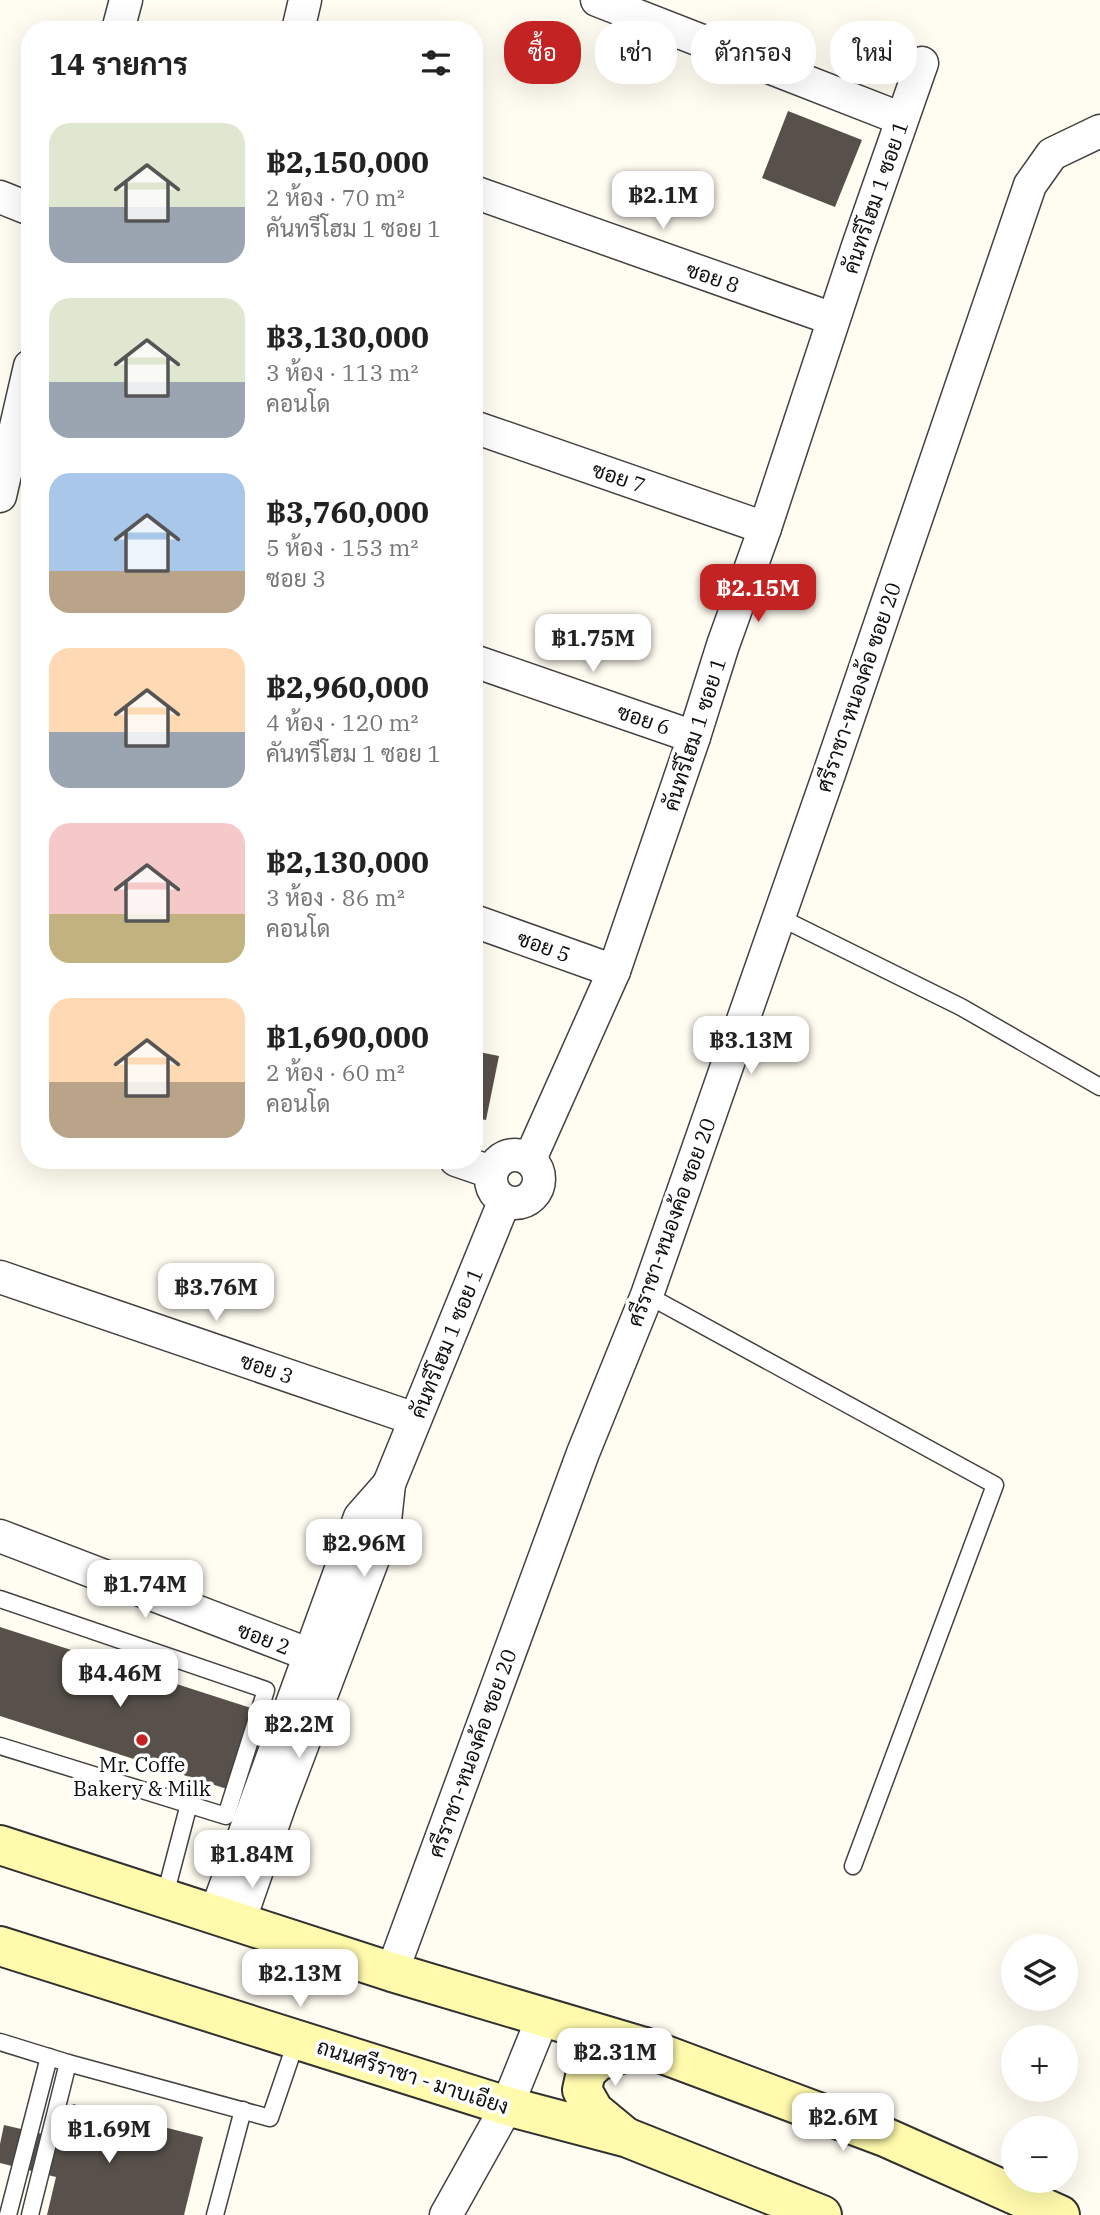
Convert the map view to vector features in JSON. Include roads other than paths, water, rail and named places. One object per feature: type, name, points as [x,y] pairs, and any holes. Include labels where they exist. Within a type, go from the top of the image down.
[{"type":"main road","points":[[0,1845],[392,1972],[644,2047],[885,2137],[1060,2215]]},
{"type":"main road","name":"ถนนศรีราชา - มาบเอียง","points":[[0,1946],[507,2106],[628,2138],[822,2215]]},
{"type":"main road","points":[[628,2138],[594,2111],[582,2090],[586,2072],[598,2061],[644,2047]]},
{"type":"street","points":[[120,21],[126,0]]},
{"type":"street","points":[[300,21],[305,0]]},
{"type":"street","points":[[597,0],[902,119]]},
{"type":"street","name":"คันทรีโฮม 1 ซอย 1","points":[[530,1159],[614,971],[922,63]]},
{"type":"street","name":"ศรีราชา-หนองค้อ ซอย 20","points":[[392,1972],[583,1453],[647,1295],[1030,185],[1052,154],[1100,131]]},
{"type":"street","name":"ซอย 8","points":[[483,195],[833,319]]},
{"type":"street","points":[[0,197],[21,205]]},
{"type":"street","points":[[0,496],[4,461],[21,399]]},
{"type":"street","name":"ซอย 7","points":[[483,430],[765,528]]},
{"type":"street","name":"ซอย 6","points":[[483,664],[694,737]]},
{"type":"street","name":"ซอย 5","points":[[483,924],[614,971]]},
{"type":"street","points":[[519,1154],[530,1159],[537,1169],[540,1181],[536,1192],[528,1200],[516,1204],[504,1202],[495,1195],[490,1184],[491,1172],[497,1162],[507,1156],[519,1154]]},
{"type":"street","points":[[482,1169],[491,1172]]},
{"type":"street","name":"คันทรีโฮม 1 ซอย 1","points":[[227,1918],[321,1659],[360,1517],[389,1484],[504,1202]]},
{"type":"street","name":"ซอย 3","points":[[0,1277],[415,1419]]},
{"type":"street","name":"ซอย 2","points":[[0,1536],[321,1659]]},
{"type":"street","points":[[446,2215],[507,2106],[543,2017]]},
{"type":"lane","points":[[779,917],[961,1007],[1100,1087]]},
{"type":"lane","points":[[647,1295],[995,1485],[853,1866]]},
{"type":"lane","points":[[0,1599],[266,1690],[226,1816],[0,1746]]},
{"type":"lane","points":[[164,1899],[189,1804]]},
{"type":"lane","points":[[0,2042],[270,2118],[297,2039]]},
{"type":"lane","points":[[8,2215],[49,2057]]},
{"type":"lane","points":[[30,2215],[68,2063]]},
{"type":"lane","points":[[215,2215],[243,2110]]},
{"type":"place","name":"Mr. Coffe Bakery & Milk","points":[[142,1740]]}]
